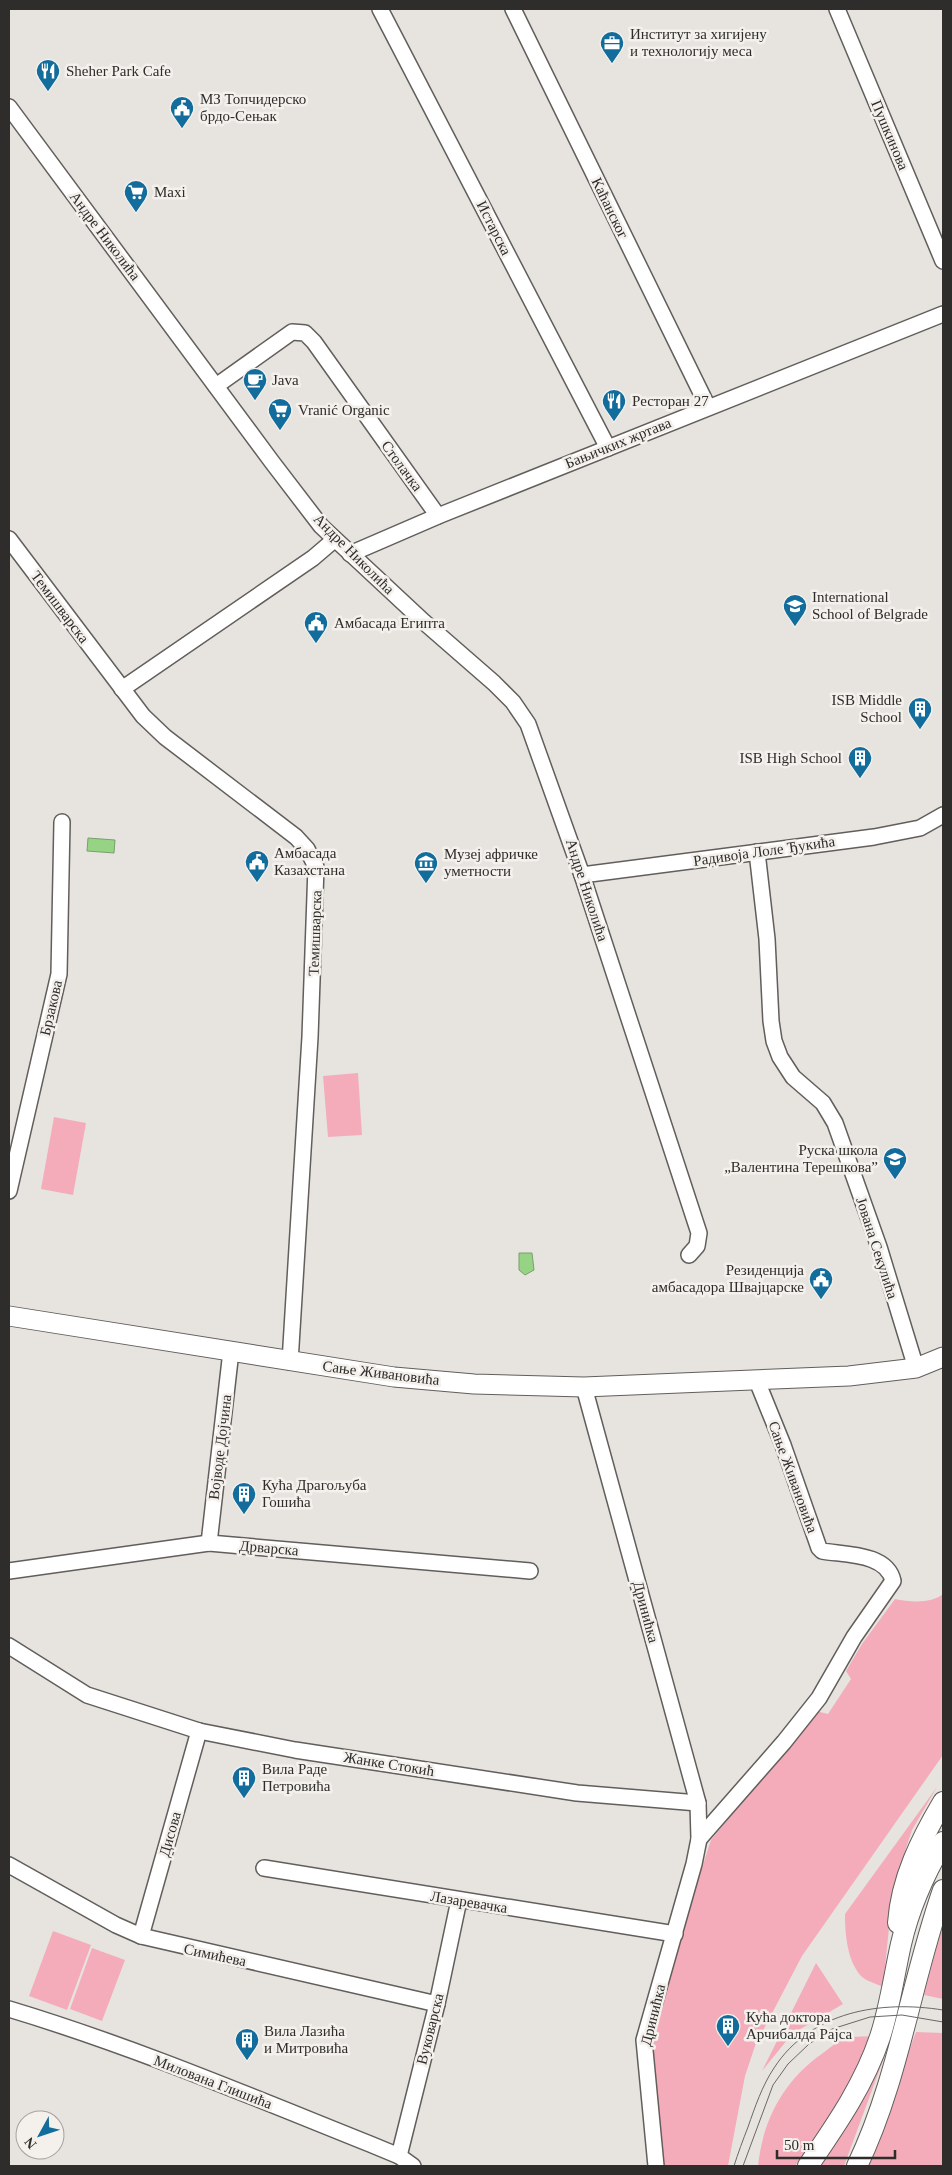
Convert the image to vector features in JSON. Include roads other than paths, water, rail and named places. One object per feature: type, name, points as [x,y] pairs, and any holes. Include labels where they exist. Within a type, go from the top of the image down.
[{"type":"main road","points":[[901,1943],[898,1921],[905,1885],[916,1852],[943,1802]]},
{"type":"main road","points":[[808,2166],[851,2103],[871,2064],[886,2015],[901,1943],[922,1885],[943,1842]]},
{"type":"main road","points":[[857,2166],[872,2133],[891,2079],[919,1968],[943,1890]]},
{"type":"street","name":"Истарска","points":[[380,9],[608,448]]},
{"type":"street","name":"Каћанског","points":[[514,9],[708,407]]},
{"type":"street","name":"Пушкинова","points":[[837,9],[943,261]]},
{"type":"street","name":"Андре Николића","points":[[9,107],[277,469],[334,540],[494,683],[519,710],[536,744],[582,875],[699,1233],[697,1246],[689,1255]]},
{"type":"street","name":"Бањичких жртава","points":[[350,554],[438,516],[943,314]]},
{"type":"street","name":"Столачка","points":[[216,386],[292,332],[305,333],[314,342],[438,516]]},
{"type":"street","name":"Темишварска","points":[[9,540],[143,716],[160,732],[296,837],[310,853],[316,867],[310,1037],[290,1362]]},
{"type":"street","points":[[122,689],[313,558],[334,540]]},
{"type":"street","name":"Радивоја Лоле Ђукића","points":[[582,875],[910,830],[927,824],[943,815]]},
{"type":"street","name":"Брзакова","points":[[9,1191],[58,974],[62,822]]},
{"type":"street","name":"Јована Секулића","points":[[757,852],[767,939],[771,1021],[774,1041],[780,1057],[793,1077],[823,1103],[835,1123],[879,1247],[916,1368]]},
{"type":"street","name":"Сање Живановића","points":[[9,1316],[290,1362],[394,1377],[474,1384],[584,1387],[849,1376],[916,1368],[943,1357]]},
{"type":"street","name":"Војводе Дојчина","points":[[209,1543],[232,1351]]},
{"type":"street","name":"Сање Живановића","points":[[757,1381],[782,1445],[817,1546],[822,1551],[873,1560],[889,1570],[893,1581]]},
{"type":"street","name":"Дринићка","points":[[584,1387],[698,1803],[699,1839],[694,1864],[644,2040],[656,2166]]},
{"type":"street","name":"Дрварска","points":[[9,1572],[209,1543],[530,1571]]},
{"type":"street","name":"Дринићка","points":[[699,1839],[784,1742],[813,1705],[854,1637],[893,1581]]},
{"type":"street","name":"Жанке Стокић","points":[[9,1646],[87,1696],[199,1732],[295,1750],[577,1793],[698,1803]]},
{"type":"street","name":"Дисова","points":[[141,1936],[199,1732]]},
{"type":"street","name":"Симићева","points":[[9,1865],[116,1925],[141,1936],[437,2004]]},
{"type":"street","name":"Лазаревачка","points":[[264,1868],[675,1934]]},
{"type":"street","name":"Вуковарска","points":[[399,2156],[437,2004],[459,1900]]},
{"type":"street","name":"Милована Глишића","points":[[9,2009],[81,2031],[399,2156],[413,2166]]},
{"type":"tram line","points":[[734,2166],[762,2089],[774,2068],[789,2049],[807,2033],[827,2022],[849,2014],[872,2009],[919,2007],[943,2010]]},
{"type":"tram line","points":[[743,2166],[773,2085],[788,2064],[809,2044],[832,2029],[870,2017],[902,2015],[943,2022]]},
{"type":"place","name":"Институт за хигијену и технологију меса","points":[[612,64]]},
{"type":"place","name":"Sheher Park Cafe","points":[[48,92]]},
{"type":"place","name":"МЗ Топчидерско брдо-Сењак","points":[[182,129]]},
{"type":"place","name":"Maxi","points":[[136,213]]},
{"type":"place","name":"Java","points":[[255,401]]},
{"type":"place","name":"Ресторан 27","points":[[614,422]]},
{"type":"place","name":"Vranić Organic","points":[[280,431]]},
{"type":"place","name":"International School of Belgrade","points":[[795,627]]},
{"type":"place","name":"Амбасада Египта","points":[[316,644]]},
{"type":"place","name":"ISB Middle School","points":[[920,730]]},
{"type":"place","name":"ISB High School","points":[[860,779]]},
{"type":"place","name":"Амбасада Казахстана","points":[[257,883]]},
{"type":"place","name":"Музеј афричке уметности","points":[[426,884]]},
{"type":"place","name":"Руска школа „Валентина Терешкова”","points":[[895,1180]]},
{"type":"place","name":"Резиденција амбасадора Швајцарске","points":[[821,1300]]},
{"type":"place","name":"Кућа Драгољуба Гошића","points":[[244,1515]]},
{"type":"place","name":"Вила Раде Петровића","points":[[244,1799]]},
{"type":"place","name":"Кућа доктора Арчибалда Рајса","points":[[728,2047]]},
{"type":"place","name":"Вила Лазића и Митровића","points":[[247,2061]]}]
